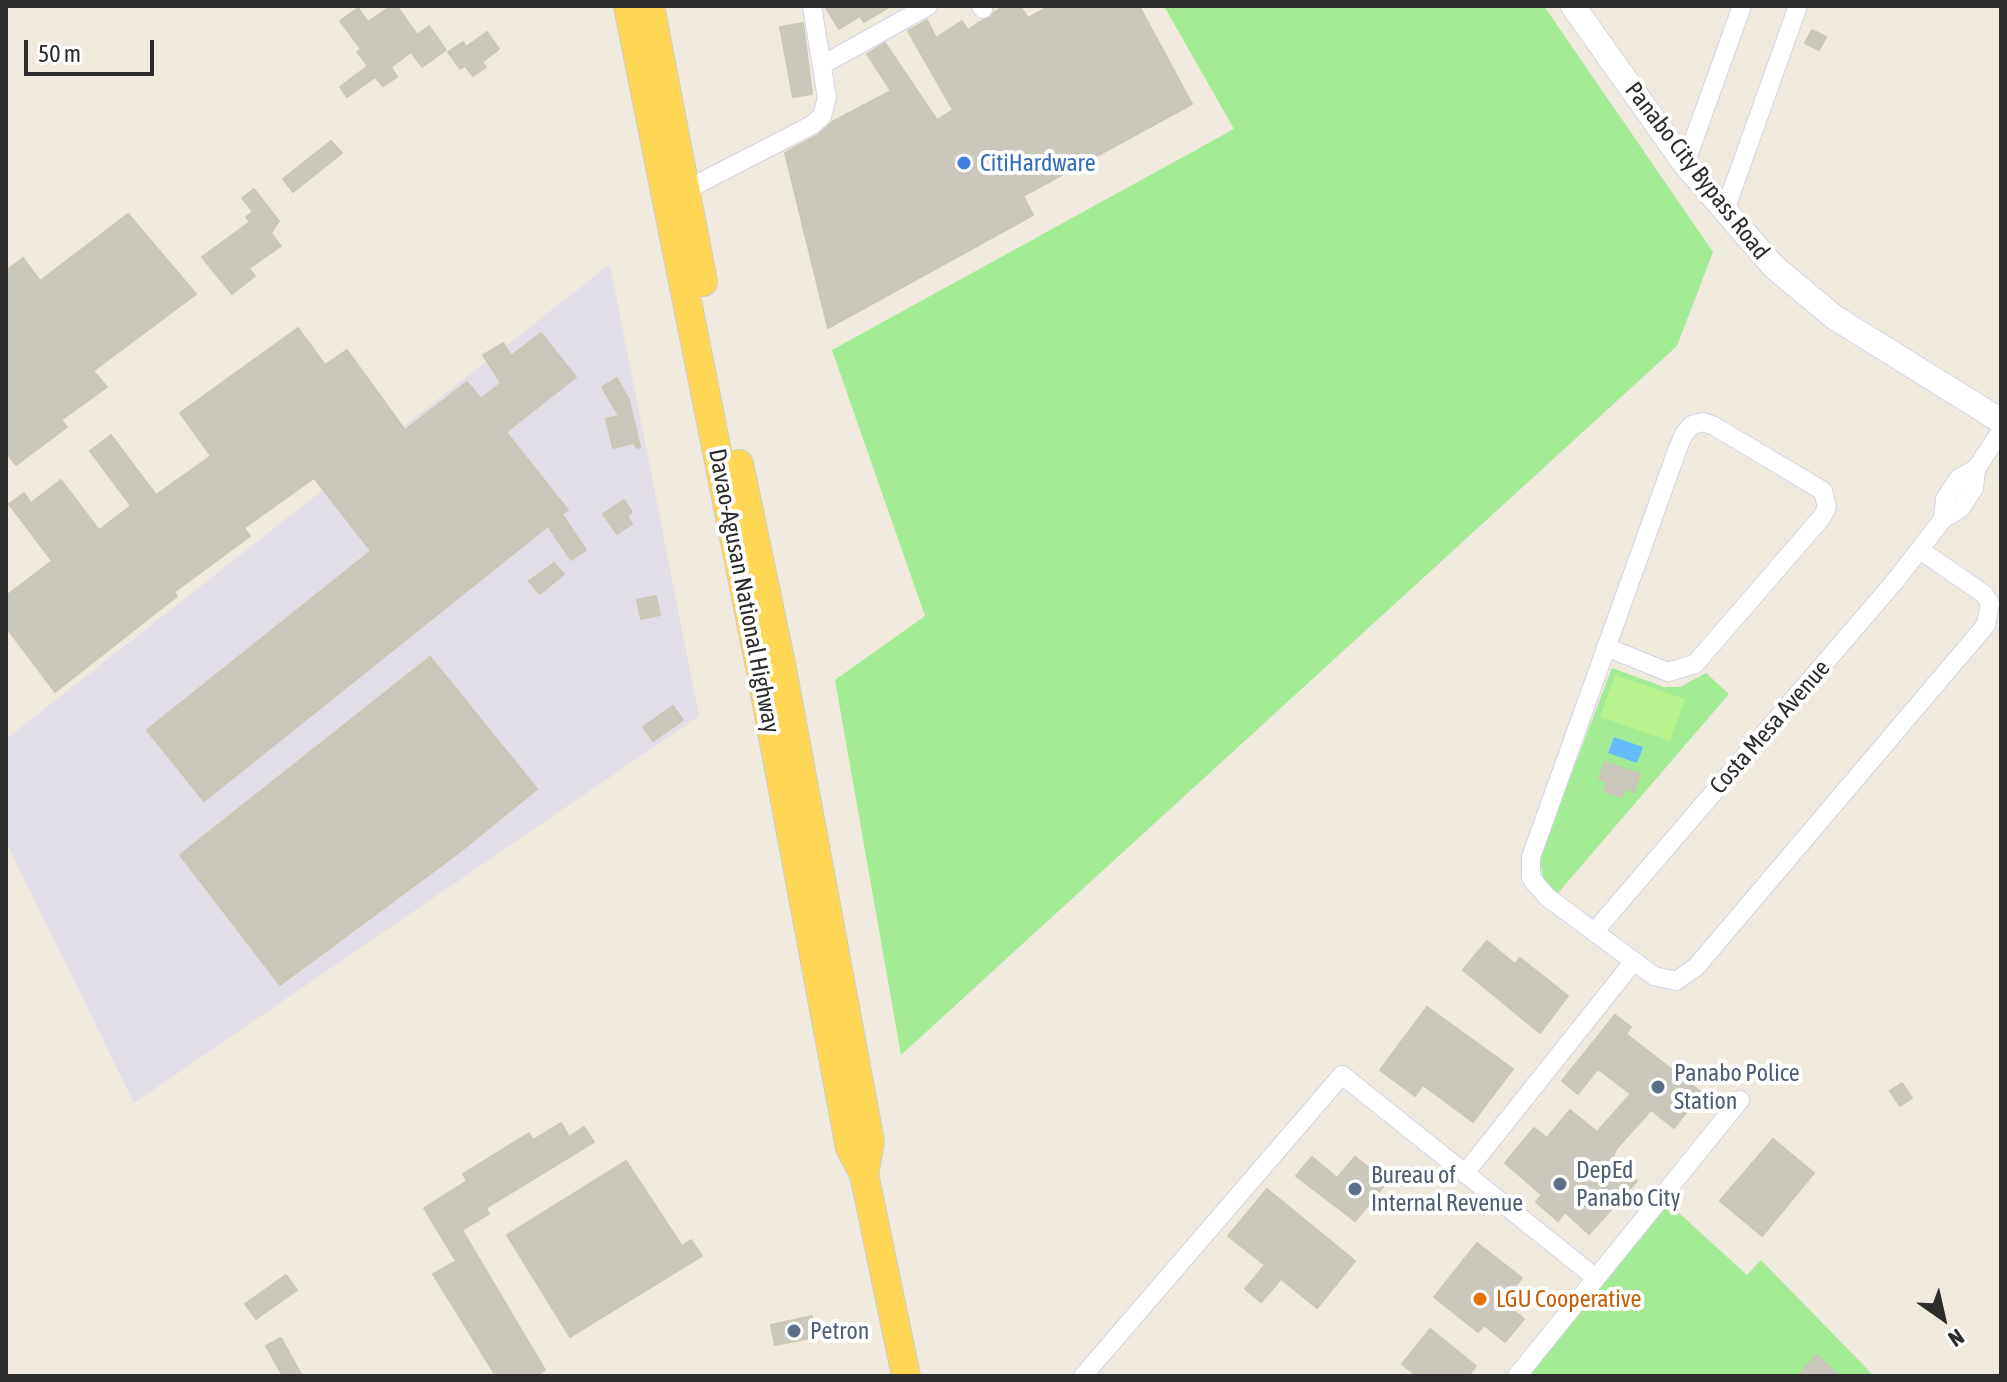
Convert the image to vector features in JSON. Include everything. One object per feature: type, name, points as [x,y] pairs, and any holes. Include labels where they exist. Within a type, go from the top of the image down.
[{"type":"highway","name":"Davao-Agusan National Highway","points":[[628,6],[770,666]]},
{"type":"highway","name":"Davao-Agusan National Highway","points":[[650,6],[717,361],[850,1148],[864,1174],[906,1376]]},
{"type":"main road","name":"Panabo City Bypass Road","points":[[1573,6],[1685,164],[1724,213],[1773,266],[1834,317],[2001,421]]},
{"type":"street","points":[[686,190],[812,125],[822,116],[827,98],[824,64],[812,6]]},
{"type":"street","points":[[824,64],[928,6]]},
{"type":"street","points":[[1685,164],[1742,6]]},
{"type":"street","points":[[1724,213],[1798,6]]},
{"type":"street","points":[[1606,647],[1668,672],[1695,664],[1822,517],[1827,507],[1823,491],[1714,426],[1703,422],[1692,425],[1678,448],[1606,647],[1529,868],[1537,888],[1594,932],[1664,980],[1676,981],[1696,967],[1986,625],[1990,603],[1984,594],[1920,550]]},
{"type":"street","name":"Costa Mesa Avenue","points":[[1594,932],[1920,550],[1943,519],[1945,499],[1959,478],[1976,469],[2001,431]]},
{"type":"street","points":[[1466,1172],[1634,961]]},
{"type":"street","points":[[1083,1376],[1342,1075],[1596,1278]]},
{"type":"street","points":[[1517,1376],[1740,1100]]},
{"type":"shaded area","points":[[610,264],[699,716],[134,1103],[6,842],[6,739]]},
{"type":"green space","points":[[1164,6],[1544,6],[1713,252],[1677,346],[901,1055],[835,680],[925,616],[832,350],[1234,129]]},
{"type":"green space","points":[[1612,668],[1664,687],[1680,687],[1706,673],[1729,694],[1558,893],[1543,879],[1540,856]]},
{"type":"green space","points":[[1615,675],[1685,699],[1670,741],[1600,717]]},
{"type":"green space","points":[[1668,1203],[1747,1275],[1761,1260],[1874,1376],[1529,1376]]},
{"type":"water","points":[[1614,737],[1643,747],[1637,763],[1608,753]]},
{"type":"building","points":[[391,6],[397,6],[417,35],[429,26],[446,50],[422,67],[411,52],[391,67],[397,77],[383,86],[375,77],[347,97],[340,87],[368,66],[357,52],[361,49],[340,21],[358,8],[368,22]]},
{"type":"building","points":[[825,6],[891,6],[864,22],[860,16],[839,29]]},
{"type":"building","points":[[1004,6],[1020,6],[1028,18],[1050,6],[1139,6],[1192,104],[1023,196],[1033,215],[828,328],[785,153],[818,135],[832,122],[891,91],[867,54],[885,43],[937,120],[953,110],[908,31],[927,20],[936,38],[962,21],[968,30]]},
{"type":"building","points":[[803,23],[812,94],[793,97],[780,27]]},
{"type":"building","points":[[1812,30],[1826,37],[1819,50],[1805,43]]},
{"type":"building","points":[[487,32],[499,49],[482,62],[486,67],[473,76],[465,66],[460,69],[448,52],[463,42],[466,47]]},
{"type":"building","points":[[331,141],[342,153],[293,192],[283,179]]},
{"type":"building","points":[[254,189],[279,221],[271,233],[281,246],[249,268],[255,276],[232,294],[202,257],[250,222],[246,217],[253,212],[242,198]]},
{"type":"building","points":[[128,214],[196,294],[93,371],[107,387],[61,420],[67,427],[16,465],[6,452],[6,271],[23,258],[40,281]]},
{"type":"building","points":[[298,328],[325,365],[347,350],[405,430],[467,382],[481,399],[501,383],[483,355],[503,343],[511,356],[541,333],[576,377],[506,432],[568,510],[562,514],[586,550],[571,560],[548,526],[204,801],[147,730],[371,551],[314,478],[244,528],[250,536],[174,592],[177,596],[55,692],[6,627],[6,596],[52,561],[9,504],[24,493],[31,503],[61,480],[99,530],[131,506],[90,451],[111,435],[156,495],[211,456],[180,413]]},
{"type":"building","points":[[617,378],[629,400],[640,447],[637,448],[634,443],[613,448],[606,419],[619,416],[602,387]]},
{"type":"building","points":[[624,500],[632,512],[627,516],[632,524],[617,534],[603,514]]},
{"type":"building","points":[[554,563],[564,574],[540,594],[529,581]]},
{"type":"building","points":[[656,596],[660,615],[641,619],[637,600]]},
{"type":"building","points":[[430,657],[537,789],[457,854],[280,985],[180,855]]},
{"type":"building","points":[[673,706],[683,720],[653,741],[643,727]]},
{"type":"building","points":[[1605,762],[1640,774],[1634,792],[1625,788],[1622,797],[1604,791],[1607,782],[1599,779]]},
{"type":"building","points":[[1487,941],[1515,964],[1520,958],[1568,996],[1540,1033],[1463,970]]},
{"type":"building","points":[[1427,1007],[1513,1069],[1473,1122],[1423,1085],[1415,1096],[1380,1070]]},
{"type":"building","points":[[1615,1015],[1631,1027],[1626,1034],[1702,1093],[1674,1128],[1651,1110],[1617,1148],[1612,1158],[1637,1181],[1589,1234],[1565,1212],[1558,1221],[1536,1202],[1542,1195],[1505,1163],[1534,1128],[1547,1138],[1570,1110],[1597,1132],[1631,1094],[1598,1069],[1578,1094],[1562,1081]]},
{"type":"building","points":[[1902,1083],[1912,1098],[1900,1106],[1890,1091]]},
{"type":"building","points":[[561,1123],[569,1137],[584,1127],[594,1142],[486,1208],[489,1214],[462,1230],[545,1370],[535,1376],[496,1376],[433,1274],[456,1261],[424,1208],[467,1181],[463,1174],[529,1133],[533,1140]]},
{"type":"building","points":[[1773,1139],[1814,1173],[1762,1236],[1720,1201]]},
{"type":"building","name":"Bureau of Internal Revenue","points":[[1312,1157],[1337,1178],[1355,1157],[1387,1182],[1355,1221],[1296,1176]]},
{"type":"building","points":[[626,1161],[682,1246],[691,1240],[702,1256],[570,1337],[507,1235]]},
{"type":"building","points":[[1267,1189],[1355,1261],[1317,1308],[1281,1279],[1261,1302],[1245,1289],[1265,1265],[1228,1236]]},
{"type":"building","points":[[1477,1243],[1522,1278],[1503,1302],[1524,1319],[1505,1342],[1484,1325],[1478,1332],[1434,1297]]},
{"type":"building","points":[[286,1275],[297,1290],[256,1319],[245,1304]]},
{"type":"building","name":"Petron","points":[[812,1316],[816,1337],[775,1345],[771,1325]]},
{"type":"building","points":[[1430,1329],[1476,1366],[1468,1376],[1417,1376],[1402,1364]]},
{"type":"building","points":[[281,1338],[302,1376],[283,1376],[266,1346]]},
{"type":"building","points":[[1817,1355],[1839,1376],[1798,1376]]},
{"type":"place","name":"CitiHardware","points":[[964,163]]},
{"type":"place","name":"Panabo Police Station","points":[[1658,1087]]},
{"type":"place","name":"DepEd Panabo City","points":[[1560,1184]]},
{"type":"place","name":"Bureau of Internal Revenue","points":[[1355,1189]]},
{"type":"place","name":"LGU Cooperative","points":[[1480,1299]]},
{"type":"place","name":"Petron","points":[[794,1331]]}]
